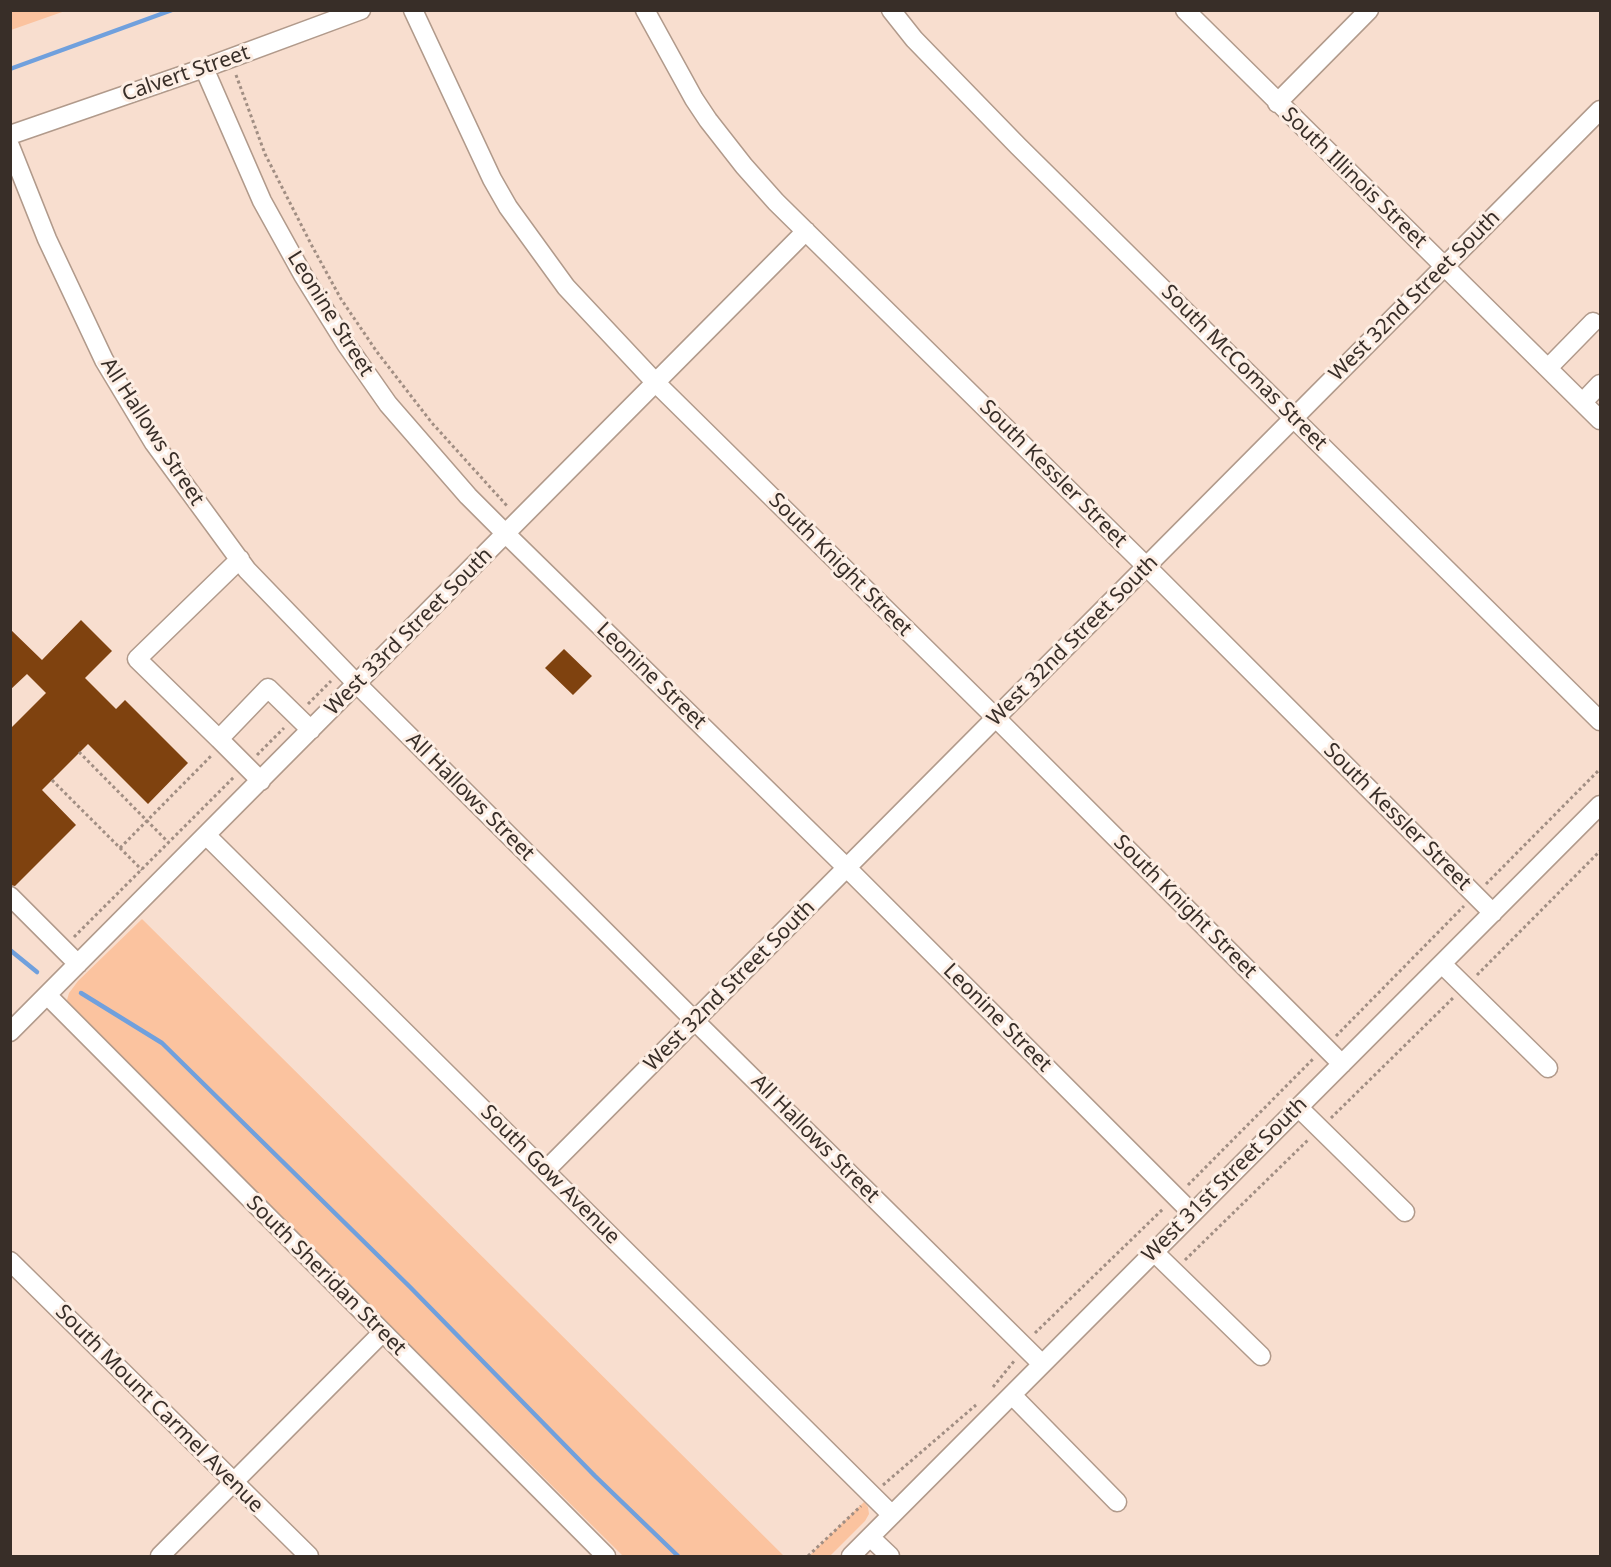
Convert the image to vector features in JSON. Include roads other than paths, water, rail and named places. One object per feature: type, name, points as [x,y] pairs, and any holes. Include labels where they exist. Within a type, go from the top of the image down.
[{"type":"street","name":"Calvert Street","points":[[10,135],[204,68],[361,10]]},
{"type":"street","name":"South Knight Street","points":[[413,10],[481,159],[508,207],[566,287],[656,382],[1342,1064]]},
{"type":"street","name":"South Kessler Street","points":[[645,10],[694,99],[744,166],[806,231],[1493,913]]},
{"type":"street","name":"South McComas Street","points":[[891,10],[914,39],[1018,146],[1600,721]]},
{"type":"street","name":"South Illinois Street","points":[[1185,10],[1600,420]]},
{"type":"street","points":[[1278,103],[1369,10]]},
{"type":"street","name":"Leonine Street","points":[[204,68],[262,201],[346,344],[388,404],[468,496],[848,869],[1192,1213]]},
{"type":"street","name":"West 32nd Street South","points":[[545,1171],[848,869],[1600,110]]},
{"type":"street","name":"All Hallows Street","points":[[10,146],[38,220],[80,314],[104,360],[154,443],[252,576],[694,1021],[1042,1364]]},
{"type":"street","name":"West 33rd Street South","points":[[10,1032],[806,231]]},
{"type":"street","points":[[1548,368],[1593,322]]},
{"type":"street","points":[[1583,402],[1600,384]]},
{"type":"street","points":[[240,559],[137,659],[261,781]]},
{"type":"street","points":[[221,741],[268,688],[311,730]]},
{"type":"street","name":"West 31st Street South","points":[[851,1557],[1493,913],[1596,818]]},
{"type":"street","name":"South Gow Avenue","points":[[207,836],[892,1515]]},
{"type":"street","points":[[10,896],[78,964]]},
{"type":"street","points":[[1442,964],[1548,1068]]},
{"type":"street","name":"South Sheridan Street","points":[[47,995],[606,1557]]},
{"type":"street","points":[[1298,1107],[1405,1212]]},
{"type":"street","points":[[1154,1252],[1261,1356]]},
{"type":"street","name":"South Mount Carmel Avenue","points":[[10,1261],[309,1557]]},
{"type":"street","points":[[160,1557],[382,1333]]},
{"type":"street","points":[[1012,1395],[1117,1502]]},
{"type":"street","points":[[870,1537],[890,1557]]},
{"type":"waterway","points":[[10,69],[172,10]]},
{"type":"waterway","points":[[10,950],[37,972]]},
{"type":"waterway","points":[[81,993],[162,1043],[410,1287],[595,1476],[678,1556]]}]
